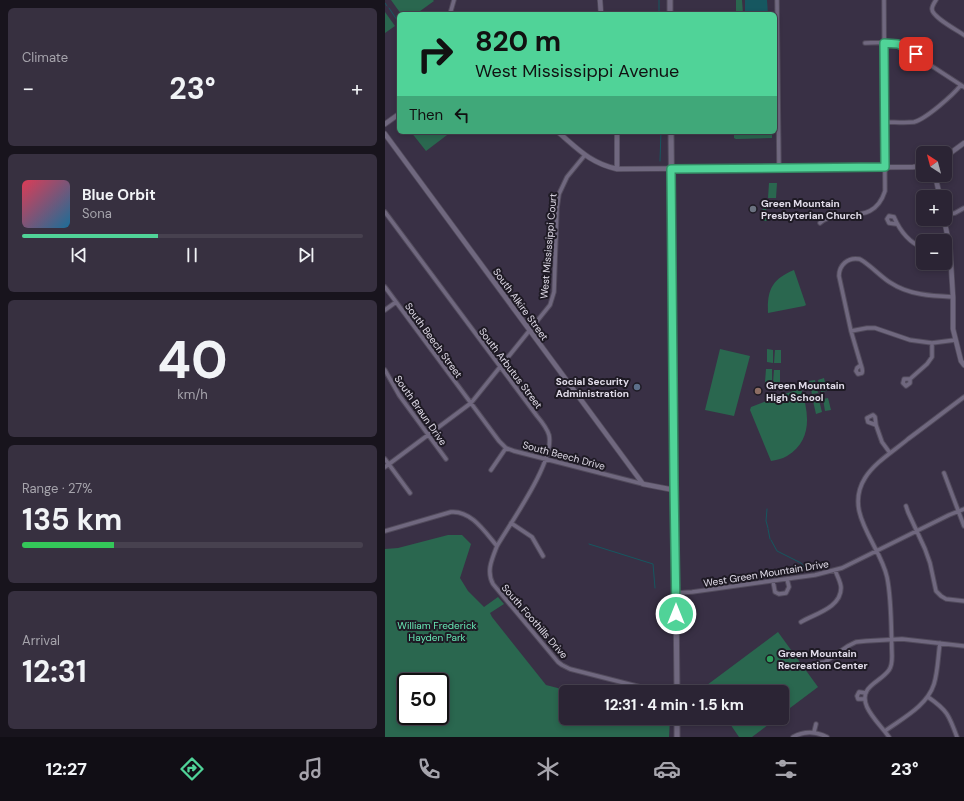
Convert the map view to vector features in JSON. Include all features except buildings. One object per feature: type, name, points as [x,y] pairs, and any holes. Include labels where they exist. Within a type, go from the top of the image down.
[{"type":"main road","points":[[670,12],[671,0]]},
{"type":"main road","points":[[671,134],[677,685]]},
{"type":"main road","points":[[677,725],[677,737]]},
{"type":"street","points":[[451,12],[454,0]]},
{"type":"street","points":[[600,0],[601,12]]},
{"type":"street","points":[[777,0],[779,167]]},
{"type":"street","points":[[820,223],[826,218],[868,213],[882,200],[885,191],[884,0]]},
{"type":"street","points":[[936,0],[932,8],[933,12],[938,18],[964,35]]},
{"type":"street","points":[[865,43],[894,43],[902,46],[963,86],[949,98],[917,120],[908,122],[885,122]]},
{"type":"street","points":[[385,124],[397,115]]},
{"type":"street","name":"South Alkire Street","points":[[385,134],[643,484]]},
{"type":"street","points":[[560,134],[595,162],[617,169],[916,167]]},
{"type":"street","points":[[617,134],[617,169]]},
{"type":"street","points":[[952,152],[964,144]]},
{"type":"street","name":"West Mississippi Court","points":[[387,465],[471,403],[548,309],[553,299],[557,208],[561,190],[567,177],[585,155]]},
{"type":"street","points":[[952,213],[964,208]]},
{"type":"street","name":"South Arbutus Street","points":[[385,212],[547,431],[549,440],[546,460],[540,474],[497,546]]},
{"type":"street","points":[[896,224],[907,238],[916,244]]},
{"type":"street","points":[[861,365],[851,331],[839,272],[842,264],[851,259],[862,260],[891,283],[904,290],[933,296],[953,297]]},
{"type":"street","points":[[950,270],[953,297],[953,329],[961,361],[964,365]]},
{"type":"street","name":"South Beech Street","points":[[385,287],[471,403]]},
{"type":"street","points":[[385,310],[396,302]]},
{"type":"street","points":[[851,331],[875,328],[910,340],[932,343],[955,340]]},
{"type":"street","points":[[910,378],[927,364],[932,357],[932,343]]},
{"type":"street","name":"South Braun Drive","points":[[385,370],[399,395],[446,459]]},
{"type":"street","points":[[889,737],[869,710],[865,699],[866,693],[871,685],[891,667],[892,660],[887,579],[883,563],[859,515],[858,504],[861,486],[865,477],[872,469],[890,453],[964,397]]},
{"type":"street","points":[[471,403],[506,448],[491,470]]},
{"type":"street","points":[[876,426],[882,442],[890,453]]},
{"type":"street","name":"South Beech Drive","points":[[506,448],[546,460],[643,484],[674,490]]},
{"type":"street","points":[[385,459],[387,465],[410,493]]},
{"type":"street","points":[[944,473],[964,526]]},
{"type":"street","points":[[906,506],[930,563],[936,591],[946,599],[964,601]]},
{"type":"street","name":"West Green Mountain Drive","points":[[676,593],[815,575],[835,570],[964,509]]},
{"type":"street","points":[[385,530],[458,512],[470,517],[497,546]]},
{"type":"street","points":[[511,523],[532,537],[543,556]]},
{"type":"street","name":"South Foothills Drive","points":[[497,546],[489,569],[491,582],[560,664],[570,669],[633,685]]},
{"type":"street","points":[[801,622],[825,610],[834,603],[839,596],[841,586],[835,570]]},
{"type":"street","points":[[773,581],[775,592],[779,594],[786,593],[789,587],[787,579]]},
{"type":"street","points":[[839,596],[843,598]]},
{"type":"street","points":[[819,663],[825,662],[856,642],[891,639],[964,646]]},
{"type":"street","points":[[885,731],[915,709],[928,697],[936,678],[940,643]]},
{"type":"street","points":[[865,699],[858,699],[857,696],[859,692],[866,693]]},
{"type":"street","points":[[928,697],[941,706],[946,712],[957,737]]},
{"type":"street","points":[[814,732],[816,724]]},
{"type":"street","points":[[793,737],[809,732],[814,732],[827,737]]},
{"type":"green space","points":[[391,0],[434,1],[419,12],[400,12]]},
{"type":"green space","points":[[736,0],[742,0],[743,12],[736,12]]},
{"type":"green space","points":[[385,12],[395,26],[385,33]]},
{"type":"green space","points":[[413,134],[448,134],[426,151]]},
{"type":"green space","points":[[734,134],[772,134],[772,138],[734,138]]},
{"type":"green space","points":[[769,183],[777,183],[776,198],[768,198]]},
{"type":"green space","points":[[766,208],[767,221],[762,221],[761,211]]},
{"type":"green space","points":[[794,270],[806,305],[768,313],[769,298],[772,286],[781,277]]},
{"type":"green space","points":[[720,349],[750,356],[734,416],[705,410]]},
{"type":"green space","points":[[767,349],[773,350],[773,363],[767,362]]},
{"type":"green space","points":[[775,350],[781,350],[781,363],[774,363]]},
{"type":"green space","points":[[766,369],[772,369],[772,383],[765,382]]},
{"type":"green space","points":[[774,370],[780,370],[780,383],[773,383]]},
{"type":"green space","points":[[824,378],[827,391],[821,392],[818,380]]},
{"type":"green space","points":[[815,380],[818,393],[812,394],[809,381]]},
{"type":"green space","points":[[801,388],[807,416],[805,434],[795,450],[785,457],[771,461],[750,410],[751,407]]},
{"type":"green space","points":[[828,398],[831,410],[825,411],[823,399]]},
{"type":"green space","points":[[819,400],[822,412],[816,414],[813,401]]},
{"type":"green space","name":"William Frederick Hayden Park","points":[[448,535],[462,535],[471,544],[460,578],[468,591],[484,607],[498,597],[504,604],[490,613],[546,685],[559,688],[559,725],[670,725],[669,737],[385,737],[385,549],[398,548]]},
{"type":"green space","name":"Green Mountain Recreation Center","points":[[778,632],[818,687],[789,709],[789,685],[707,685]]},
{"type":"green space","points":[[731,725],[768,725],[752,737],[739,737]]},
{"type":"shaded area","points":[[745,0],[767,0],[768,12],[745,12]]},
{"type":"waterway","points":[[659,0],[659,12]]},
{"type":"waterway","points":[[389,8],[397,20]]},
{"type":"waterway","points":[[660,161],[661,134]]},
{"type":"waterway","points":[[767,509],[766,521],[768,528]]},
{"type":"waterway","points":[[768,529],[770,539]]},
{"type":"waterway","points":[[771,540],[777,551],[801,563],[807,571],[819,569]]},
{"type":"waterway","points":[[589,544],[653,564],[655,588]]},
{"type":"place","name":"Green Mountain Presbyterian Church","points":[[753,209]]},
{"type":"place","name":"Social Security Administration","points":[[637,387]]},
{"type":"place","name":"Green Mountain High School","points":[[758,391]]},
{"type":"place","name":"Green Mountain Recreation Center","points":[[770,659]]},
{"type":"route","points":[[676,614],[671,169],[885,167],[884,43],[890,42],[898,44],[916,54]]}]
